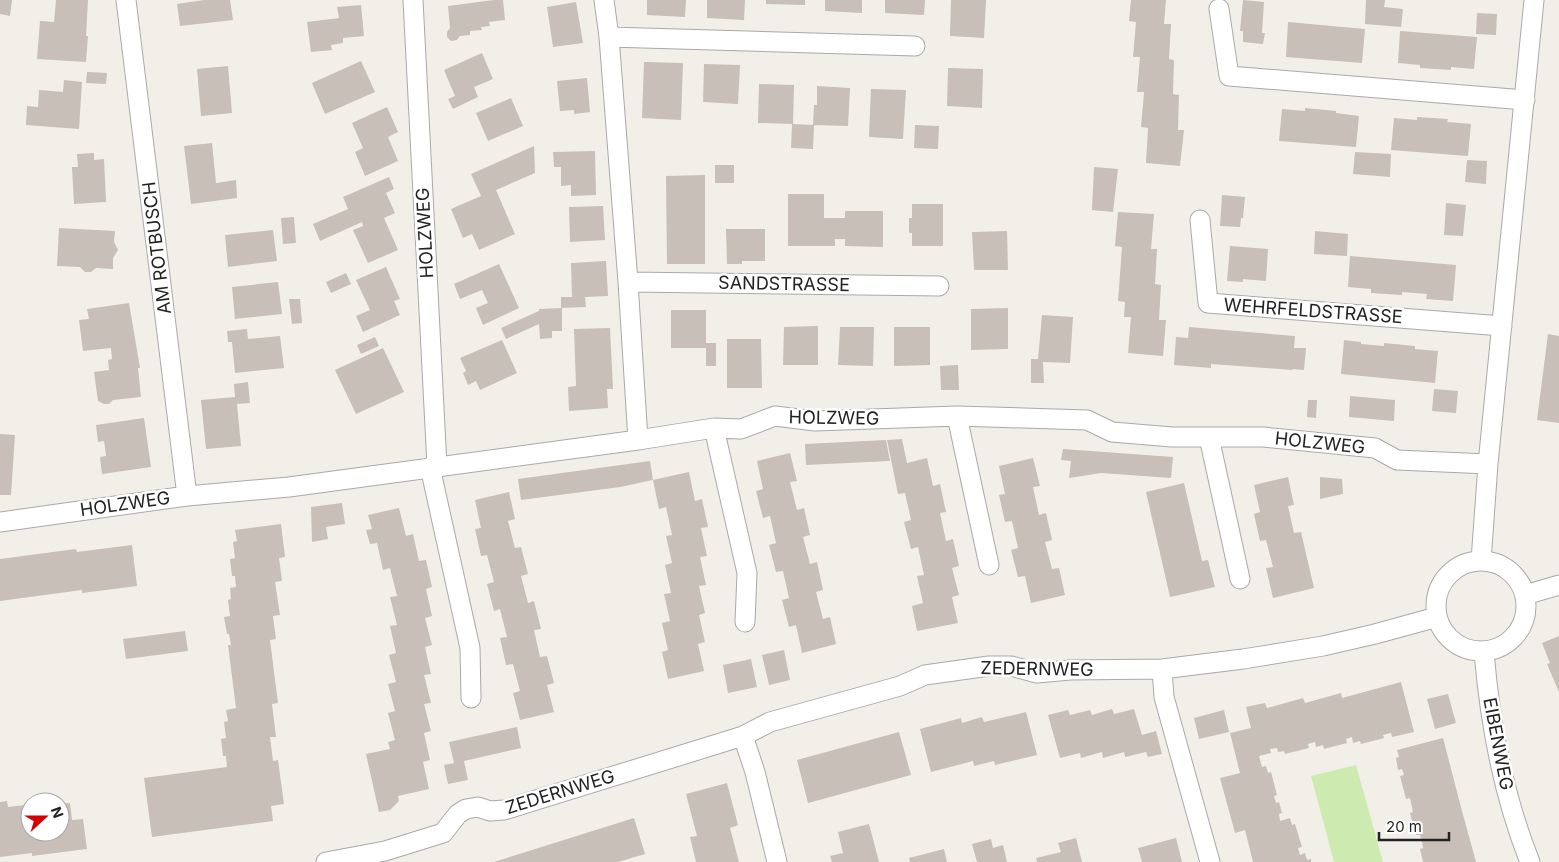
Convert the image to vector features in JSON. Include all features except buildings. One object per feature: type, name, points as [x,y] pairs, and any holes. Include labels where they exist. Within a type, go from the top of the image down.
[{"type":"street","name":"AM ROTBUSCH","points":[[126,0],[187,496]]},
{"type":"street","name":"HOLZWEG","points":[[413,0],[434,467],[470,648],[471,698]]},
{"type":"street","points":[[604,0],[609,37],[628,282],[638,440]]},
{"type":"street","points":[[1481,561],[1488,464],[1534,0]]},
{"type":"street","points":[[1219,9],[1229,76],[1525,100]]},
{"type":"street","points":[[609,37],[915,46]]},
{"type":"street","name":"WEHRFELDSTRASSE","points":[[1200,220],[1208,303],[1502,326]]},
{"type":"street","name":"SANDSTRASSE","points":[[628,282],[939,286]]},
{"type":"street","name":"HOLZWEG","points":[[0,522],[187,496],[289,487],[714,428],[741,429],[775,416],[814,421],[957,416],[1087,420],[1112,432],[1172,437],[1263,437],[1375,448],[1397,460],[1488,464]]},
{"type":"street","points":[[957,416],[988,565]]},
{"type":"street","points":[[714,428],[747,573],[745,622]]},
{"type":"street","points":[[1208,437],[1240,580]]},
{"type":"street","points":[[1481,561],[1498,564],[1510,571],[1520,582],[1525,595],[1527,608],[1524,621],[1518,633],[1509,643],[1497,649],[1484,652],[1464,649],[1445,634],[1437,617],[1437,596],[1442,582],[1453,571],[1466,563],[1481,561]]},
{"type":"street","points":[[1525,595],[1559,585]]},
{"type":"street","name":"ZEDERNWEG","points":[[326,862],[385,851],[443,832],[458,814],[466,809],[478,807],[490,811],[504,810],[743,736],[770,722],[900,686],[925,675],[990,666],[1011,666],[1037,673],[1070,670],[1162,669],[1243,659],[1323,646],[1437,617]]},
{"type":"street","name":"EIBENWEG","points":[[1484,652],[1486,683],[1498,756],[1517,832],[1530,862]]},
{"type":"street","points":[[1162,669],[1164,697],[1210,862]]},
{"type":"street","points":[[743,736],[755,772],[777,862]]},
{"type":"green space","points":[[1356,765],[1383,862],[1334,862],[1311,776]]}]
